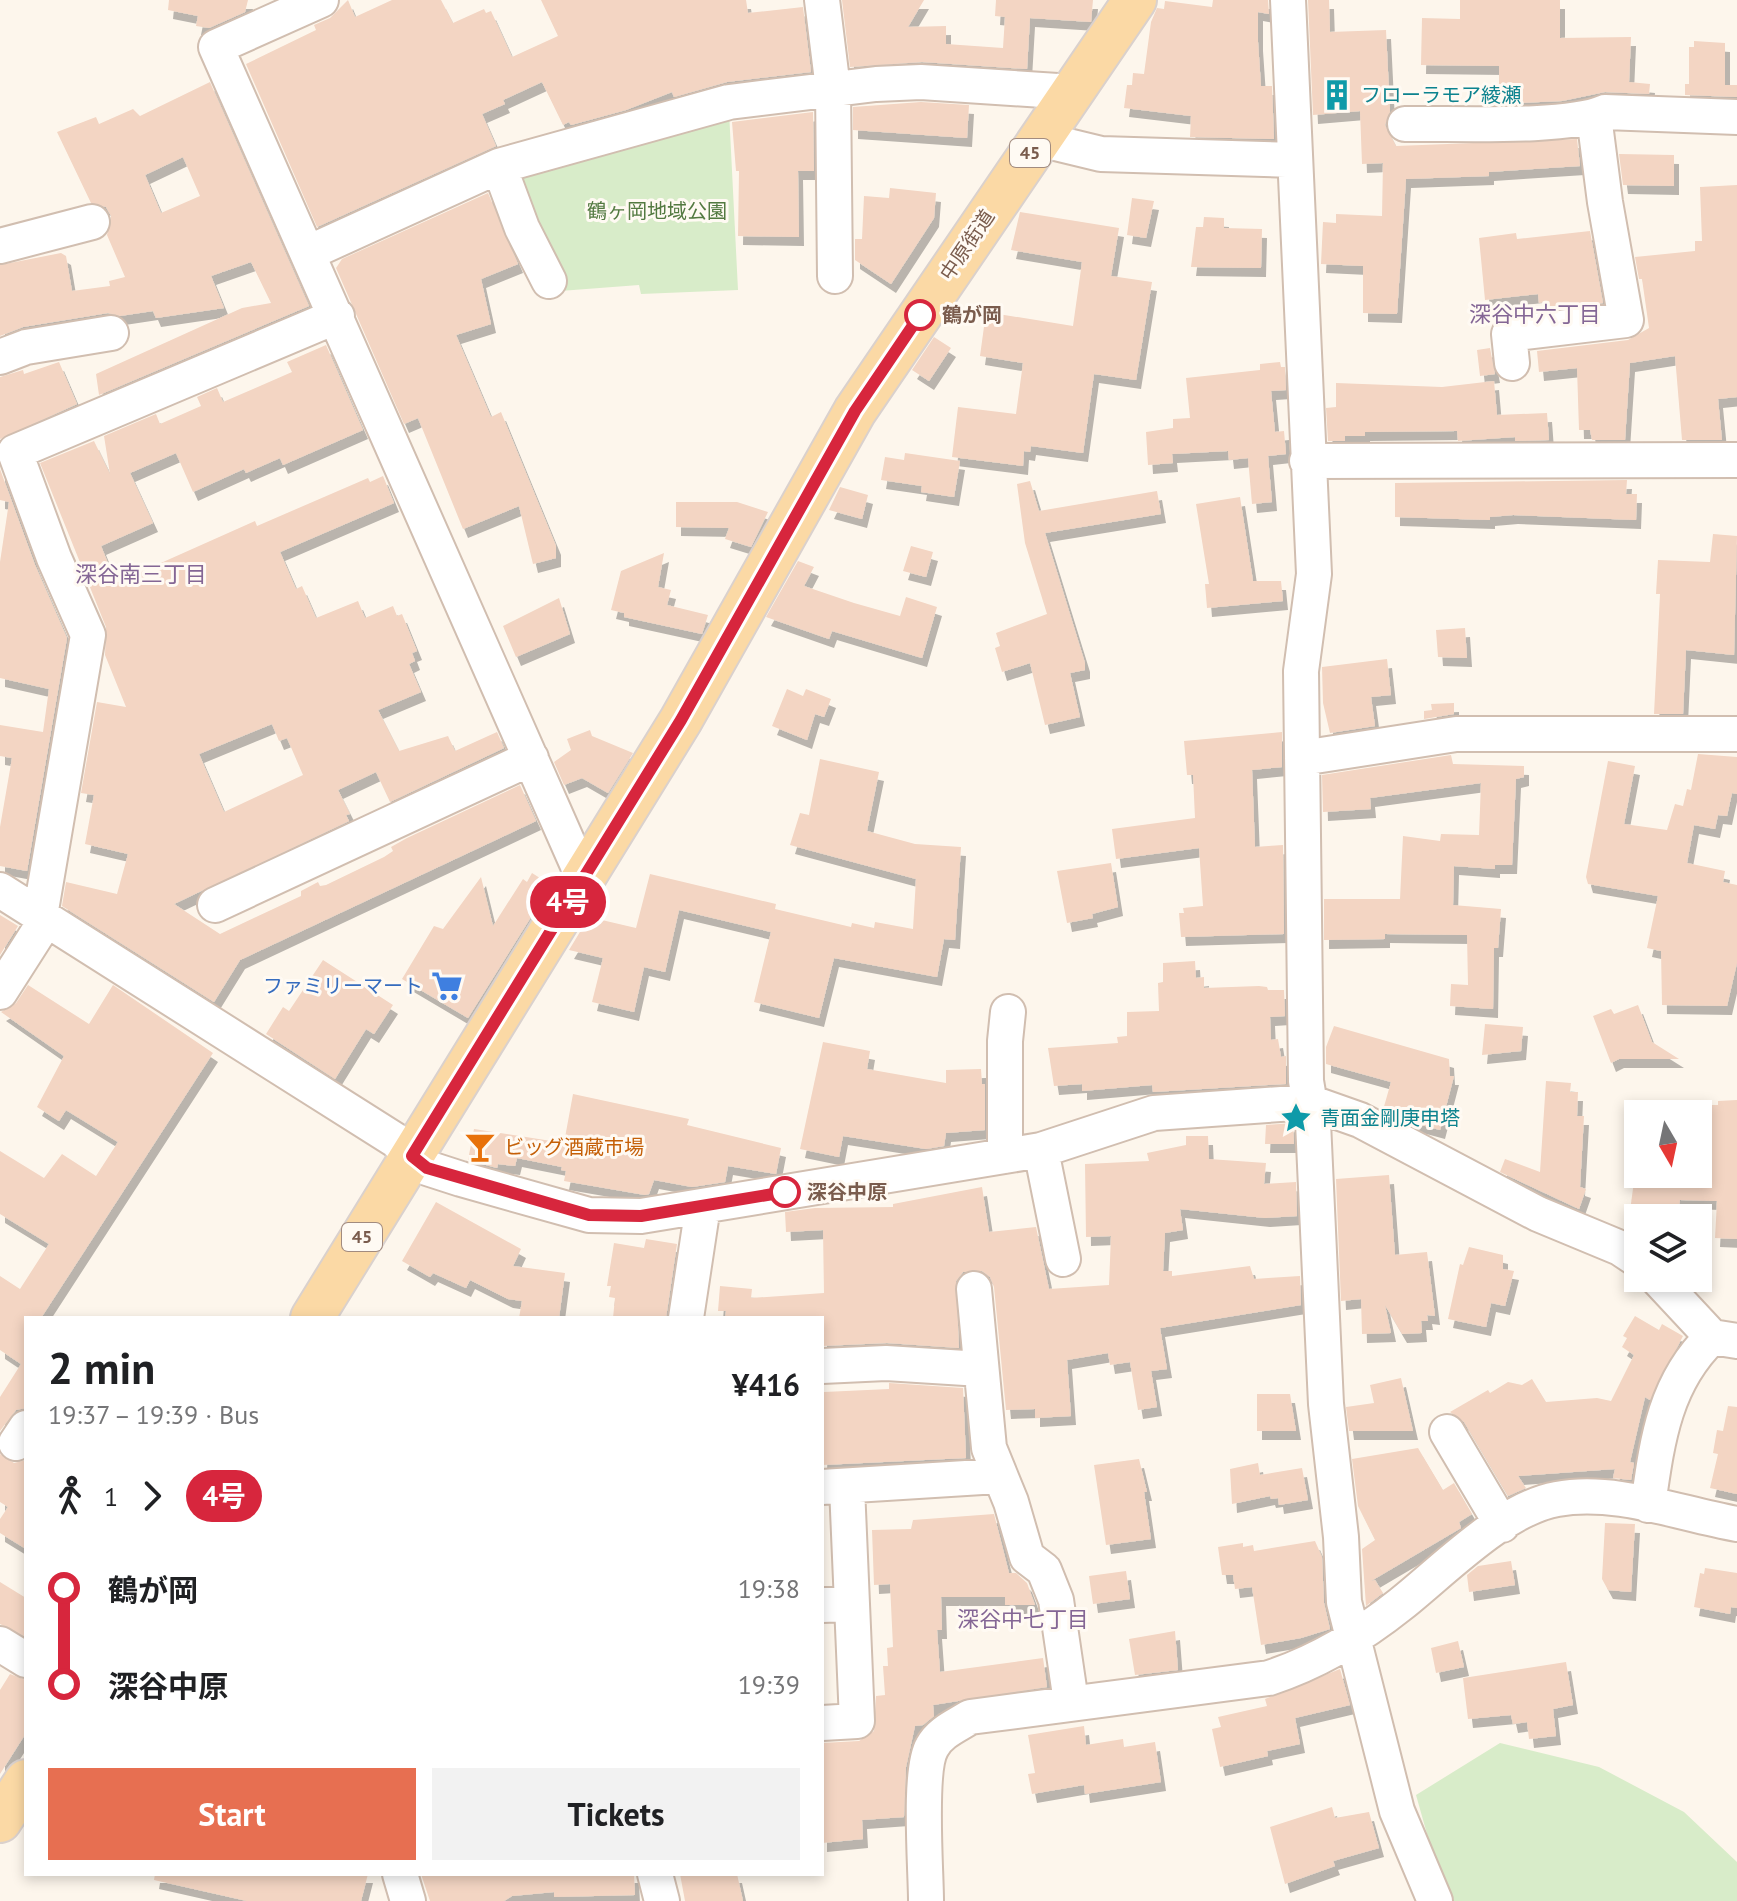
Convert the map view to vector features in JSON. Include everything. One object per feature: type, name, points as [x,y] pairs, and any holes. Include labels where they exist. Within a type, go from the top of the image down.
[{"type":"main road","name":"中原街道","points":[[313,1316],[681,720],[855,411],[1134,0]]},
{"type":"street","points":[[321,0],[216,47],[583,877]]},
{"type":"street","points":[[822,0],[833,89],[835,276]]},
{"type":"street","points":[[1288,0],[1314,574],[1301,671],[1302,758],[1309,1102],[1326,1404],[1341,1537],[1344,1602],[1351,1640],[1397,1811],[1435,1901]]},
{"type":"street","points":[[308,253],[499,166],[729,102],[921,82],[1073,92]]},
{"type":"street","points":[[1405,124],[1594,116],[1605,112],[1737,117]]},
{"type":"street","points":[[1512,363],[1509,334],[1626,320],[1605,202],[1594,116]]},
{"type":"street","points":[[1039,139],[1101,154],[1294,160]]},
{"type":"street","points":[[499,166],[522,228],[549,281]]},
{"type":"street","points":[[0,246],[92,222]]},
{"type":"street","points":[[0,992],[43,918],[88,635],[54,558],[15,452],[337,316]]},
{"type":"street","points":[[0,357],[26,347],[111,333]]},
{"type":"street","points":[[1307,461],[1737,460]]},
{"type":"street","points":[[1302,758],[1456,734],[1737,734]]},
{"type":"street","points":[[215,905],[531,758]]},
{"type":"street","points":[[0,890],[395,1140],[427,1168],[589,1215],[641,1216],[1041,1150],[1154,1113],[1309,1102],[1360,1120],[1538,1214],[1624,1251]]},
{"type":"street","points":[[1005,1156],[1008,1012]]},
{"type":"street","points":[[1041,1150],[1063,1259]]},
{"type":"street","points":[[686,1316],[703,1206]]},
{"type":"street","points":[[975,1288],[989,1448],[1011,1502],[1027,1557],[1044,1570],[1056,1600],[1071,1702]]},
{"type":"street","points":[[1648,1505],[1659,1427],[1670,1395],[1691,1356],[1724,1339],[1672,1292]]},
{"type":"street","points":[[824,1366],[886,1363],[981,1369]]},
{"type":"street","points":[[1447,1432],[1502,1525]]},
{"type":"street","points":[[824,1723],[857,1721],[836,1604],[835,1487],[998,1476]]},
{"type":"street","points":[[926,1901],[925,1773],[930,1749],[941,1733],[970,1717],[1269,1678],[1306,1666],[1351,1640],[1502,1525],[1537,1504],[1577,1497],[1648,1505],[1737,1524]]},
{"type":"street","points":[[0,1644],[24,1659]]},
{"type":"street","points":[[401,1876],[408,1901]]},
{"type":"street","points":[[656,1876],[662,1901]]},
{"type":"green space","name":"鶴ヶ岡地域公園","points":[[729,111],[738,290],[641,294],[639,285],[560,291],[515,172]]},
{"type":"green space","points":[[1500,1743],[1599,1767],[1684,1812],[1737,1862],[1737,1901],[1446,1901],[1416,1795]]},
{"type":"building","points":[[169,0],[248,0],[245,12],[209,28],[196,26],[198,16],[168,10]]},
{"type":"building","points":[[348,0],[355,17],[392,0],[441,0],[453,23],[484,9],[486,13],[491,11],[512,57],[558,36],[541,0],[746,0],[748,13],[803,7],[811,72],[727,82],[674,97],[672,92],[626,110],[571,125],[569,122],[563,125],[542,82],[503,100],[505,104],[482,114],[496,146],[317,227],[246,64],[316,30],[314,25],[330,18]]},
{"type":"building","points":[[842,0],[924,0],[908,27],[946,26],[946,44],[1003,48],[1005,17],[995,16],[996,0],[1093,0],[1091,22],[1030,18],[1027,69],[922,62],[850,67]]},
{"type":"building","points":[[1213,0],[1268,0],[1269,14],[1258,12],[1258,42],[1261,86],[1272,86],[1274,139],[1190,137],[1191,116],[1124,108],[1127,85],[1132,85],[1133,73],[1144,74],[1151,22],[1157,8],[1164,9],[1165,1],[1212,7]]},
{"type":"building","points":[[1308,0],[1329,0],[1330,32],[1386,30],[1390,112],[1385,125],[1396,146],[1577,139],[1580,166],[1489,172],[1489,176],[1406,179],[1397,314],[1363,313],[1363,266],[1321,264],[1323,222],[1336,223],[1336,214],[1382,216],[1383,163],[1362,164],[1360,111],[1313,115]]},
{"type":"building","points":[[1460,0],[1560,0],[1560,38],[1631,37],[1629,82],[1650,84],[1649,94],[1605,92],[1562,101],[1499,104],[1499,66],[1421,65],[1422,18],[1460,19]]},
{"type":"building","points":[[1694,41],[1725,43],[1725,85],[1737,85],[1737,97],[1685,95],[1685,84],[1689,84],[1689,47],[1694,47]]},
{"type":"building","points":[[210,82],[309,306],[99,395],[96,374],[242,308],[271,303],[251,262],[211,276],[224,308],[156,318],[153,311],[120,316],[108,313],[23,327],[0,336],[0,265],[61,253],[66,256],[72,291],[110,286],[109,281],[125,277],[107,235],[111,216],[106,207],[91,203],[57,132],[96,117],[99,124],[133,109],[140,116]],"holes":[[[183,157],[200,196],[161,213],[145,175]]]},
{"type":"building","points":[[921,102],[969,105],[967,138],[853,130],[853,107]]},
{"type":"building","points":[[813,112],[814,171],[798,171],[799,237],[738,236],[739,171],[736,171],[732,122]]},
{"type":"building","points":[[1619,154],[1674,155],[1674,186],[1623,185]]},
{"type":"building","points":[[1737,185],[1737,397],[1718,399],[1722,440],[1682,440],[1675,356],[1630,363],[1625,440],[1592,440],[1590,430],[1579,430],[1577,368],[1539,372],[1537,351],[1628,340],[1649,328],[1642,279],[1639,279],[1635,257],[1695,251],[1695,241],[1702,241],[1700,187]]},
{"type":"building","points":[[890,188],[936,193],[934,218],[891,284],[855,260],[855,239],[862,239],[864,196],[889,198]]},
{"type":"building","points":[[488,193],[518,264],[481,279],[491,324],[456,335],[491,417],[501,412],[556,546],[556,558],[533,564],[519,506],[463,529],[418,418],[404,424],[336,268],[342,259]]},
{"type":"building","points":[[1132,198],[1154,201],[1146,238],[1127,235]]},
{"type":"building","points":[[1020,212],[1119,228],[1111,276],[1152,282],[1136,380],[1094,374],[1083,453],[1031,446],[1030,452],[1024,451],[1023,466],[952,457],[958,407],[1016,414],[1023,363],[980,356],[986,312],[1073,326],[1082,262],[1011,250]]},
{"type":"building","points":[[1204,217],[1224,218],[1224,228],[1262,229],[1261,268],[1191,267],[1196,227],[1203,227]]},
{"type":"building","points":[[1590,231],[1603,303],[1548,309],[1548,301],[1539,303],[1538,294],[1485,300],[1479,238],[1516,233],[1517,239]]},
{"type":"building","points":[[934,337],[951,348],[929,381],[912,370]]},
{"type":"building","points":[[326,345],[363,430],[283,465],[280,458],[246,473],[244,469],[193,492],[176,453],[130,473],[153,523],[101,546],[116,583],[255,521],[257,526],[368,478],[370,482],[383,476],[394,503],[280,552],[296,589],[302,586],[316,618],[358,601],[365,618],[393,606],[397,616],[402,614],[417,651],[412,653],[415,661],[409,664],[421,692],[378,710],[399,751],[448,736],[455,751],[497,732],[504,748],[390,802],[376,772],[338,790],[350,814],[346,815],[349,821],[174,904],[220,934],[301,896],[301,891],[318,882],[320,886],[326,885],[384,857],[393,851],[391,847],[407,838],[520,785],[536,821],[240,960],[214,1002],[62,906],[66,882],[117,894],[128,854],[85,844],[94,795],[81,793],[97,702],[126,707],[105,655],[106,627],[40,463],[94,441],[110,474],[104,436],[156,414],[160,424],[201,406],[197,397],[217,388],[223,402],[292,372],[287,362]],"holes":[[[272,724],[279,741],[287,738],[303,775],[224,812],[199,754]]]},
{"type":"building","points":[[1490,348],[1495,374],[1480,376],[1477,350]]},
{"type":"building","points":[[59,362],[77,404],[0,439],[0,377],[23,370],[24,374]]},
{"type":"building","points":[[1280,362],[1281,367],[1285,367],[1286,390],[1271,391],[1275,432],[1284,431],[1286,454],[1268,456],[1272,502],[1252,504],[1248,458],[1229,460],[1228,451],[1172,454],[1173,463],[1148,465],[1146,432],[1173,428],[1173,419],[1190,418],[1186,378],[1260,370],[1260,364]]},
{"type":"building","points":[[1494,381],[1497,415],[1547,413],[1549,440],[1515,441],[1515,437],[1458,441],[1457,431],[1365,432],[1365,436],[1345,436],[1345,441],[1328,441],[1326,408],[1336,407],[1336,383],[1442,387]]},
{"type":"building","points":[[905,453],[960,461],[954,497],[921,492],[922,486],[881,480],[885,457],[904,460]]},
{"type":"building","points":[[0,469],[35,565],[67,638],[27,871],[0,866],[0,827],[12,758],[0,756],[0,725],[43,732],[49,689],[0,678],[0,562],[9,502],[0,500]]},
{"type":"building","points":[[1627,480],[1626,494],[1637,494],[1636,520],[1513,515],[1490,517],[1490,520],[1395,517],[1395,483]]},
{"type":"building","points":[[1030,481],[1039,511],[1157,491],[1161,514],[1045,533],[1085,670],[1070,673],[1080,717],[1045,725],[1030,663],[1002,672],[995,648],[1000,646],[996,633],[1047,614],[1025,543],[1017,484]]},
{"type":"building","points":[[840,487],[868,495],[862,519],[829,510]]},
{"type":"building","points":[[1240,497],[1253,581],[1281,581],[1283,601],[1207,608],[1205,584],[1209,584],[1196,504]]},
{"type":"building","points":[[676,502],[737,502],[768,512],[751,547],[725,539],[729,528],[676,527]]},
{"type":"building","points":[[1713,534],[1737,536],[1734,655],[1686,650],[1683,714],[1654,714],[1660,594],[1656,594],[1658,560],[1710,562]]},
{"type":"building","points":[[911,546],[933,552],[926,577],[903,571]]},
{"type":"building","points":[[664,553],[658,587],[671,590],[667,605],[708,615],[702,634],[624,617],[624,613],[611,610],[621,571]]},
{"type":"building","points":[[798,561],[814,567],[804,586],[854,603],[900,616],[906,597],[937,607],[922,658],[832,631],[829,639],[766,617]]},
{"type":"building","points":[[559,598],[570,634],[516,657],[503,626]]},
{"type":"building","points":[[1465,628],[1467,658],[1438,657],[1436,630]]},
{"type":"building","points":[[1387,659],[1391,695],[1371,697],[1375,726],[1330,733],[1323,703],[1322,667]]},
{"type":"building","points":[[787,689],[803,696],[806,689],[831,699],[824,717],[815,714],[807,740],[772,726]]},
{"type":"building","points":[[1454,703],[1454,714],[1424,719],[1424,711],[1432,710],[1431,704]]},
{"type":"building","points":[[590,730],[592,736],[633,753],[608,793],[582,778],[564,785],[554,762],[571,750],[567,739]]},
{"type":"building","points":[[1282,732],[1282,767],[1252,770],[1255,847],[1283,845],[1284,934],[1181,937],[1179,913],[1184,913],[1183,908],[1203,906],[1199,848],[1116,859],[1112,829],[1195,818],[1193,775],[1187,775],[1184,741]]},
{"type":"building","points":[[1698,754],[1737,757],[1737,794],[1732,793],[1727,816],[1718,815],[1715,829],[1694,825],[1687,863],[1725,871],[1723,882],[1737,885],[1737,963],[1727,1006],[1662,1005],[1661,951],[1647,948],[1658,896],[1588,884],[1586,877],[1608,761],[1635,766],[1624,824],[1667,830],[1675,804],[1683,806],[1687,789],[1691,790]]},
{"type":"building","points":[[1451,755],[1453,764],[1524,766],[1524,777],[1516,779],[1512,865],[1495,865],[1495,869],[1454,866],[1453,905],[1501,909],[1498,948],[1494,948],[1493,1009],[1450,1006],[1451,984],[1468,985],[1467,935],[1385,934],[1385,939],[1324,940],[1324,899],[1400,899],[1403,836],[1440,841],[1441,834],[1479,835],[1481,783],[1370,798],[1371,809],[1323,812],[1322,775]]},
{"type":"building","points":[[820,759],[879,772],[867,831],[915,844],[961,847],[955,940],[944,939],[937,977],[834,958],[819,1018],[754,1002],[771,932],[679,910],[665,972],[644,967],[634,1012],[592,1002],[603,958],[569,950],[589,917],[636,928],[650,874],[776,904],[775,909],[851,927],[852,923],[874,928],[875,922],[913,929],[916,879],[790,845],[800,813],[809,815]]},
{"type":"building","points":[[1111,863],[1118,907],[1092,914],[1093,918],[1067,923],[1057,871]]},
{"type":"building","points":[[532,873],[551,885],[468,1018],[402,979],[434,926],[443,929],[481,877],[493,926],[523,879],[527,882]]},
{"type":"building","points":[[0,915],[18,926],[0,955]]},
{"type":"building","points":[[323,960],[393,1005],[374,1034],[366,1029],[335,1079],[266,1034],[283,1007],[289,1011]]},
{"type":"building","points":[[1195,961],[1196,978],[1204,977],[1204,988],[1259,986],[1268,990],[1284,990],[1285,1016],[1270,1017],[1271,1040],[1278,1039],[1281,1057],[1286,1056],[1286,1084],[1153,1092],[1152,1085],[1082,1091],[1082,1084],[1054,1086],[1048,1048],[1118,1043],[1117,1037],[1127,1036],[1127,1012],[1159,1011],[1158,983],[1163,982],[1163,963]]},
{"type":"building","points":[[28,985],[89,1024],[113,985],[213,1053],[42,1316],[24,1316],[24,1408],[16,1410],[0,1431],[0,1397],[21,1364],[0,1350],[0,1276],[20,1289],[49,1244],[0,1214],[0,1151],[44,1178],[62,1154],[96,1176],[118,1142],[66,1110],[59,1121],[37,1107],[64,1056],[1,1012],[16,1003]]},
{"type":"building","points":[[1638,1005],[1652,1042],[1679,1059],[1619,1059],[1611,1063],[1593,1016],[1611,1009],[1614,1014]]},
{"type":"building","points":[[1485,1024],[1523,1027],[1521,1051],[1482,1055]]},
{"type":"building","points":[[1334,1026],[1449,1059],[1450,1076],[1454,1076],[1440,1130],[1403,1120],[1383,1110],[1391,1082],[1326,1064],[1326,1047]]},
{"type":"building","points":[[823,1042],[870,1051],[867,1069],[946,1083],[946,1070],[981,1069],[982,1084],[985,1084],[985,1130],[946,1133],[944,1146],[926,1149],[843,1136],[839,1157],[800,1149]]},
{"type":"building","points":[[1546,1081],[1571,1083],[1570,1092],[1578,1092],[1577,1116],[1584,1116],[1580,1187],[1586,1189],[1579,1209],[1500,1172],[1505,1159],[1540,1172]]},
{"type":"building","points":[[573,1094],[689,1119],[687,1125],[781,1148],[776,1174],[728,1166],[725,1182],[692,1187],[654,1180],[649,1194],[645,1195],[564,1181],[566,1171],[561,1170],[562,1167],[517,1158],[515,1166],[498,1164],[497,1168],[468,1160],[474,1129],[564,1143]]},
{"type":"building","points":[[1737,1100],[1737,1239],[1715,1238],[1717,1201],[1631,1204],[1633,1188],[1712,1188],[1712,1105],[1718,1105],[1718,1101]]},
{"type":"building","points":[[1293,1123],[1294,1144],[1265,1144],[1266,1125]]},
{"type":"building","points":[[1186,1136],[1208,1136],[1209,1159],[1266,1163],[1264,1184],[1296,1182],[1297,1216],[1265,1218],[1180,1209],[1183,1230],[1165,1233],[1163,1271],[1172,1271],[1172,1276],[1250,1266],[1254,1279],[1300,1276],[1301,1305],[1160,1328],[1167,1369],[1151,1371],[1157,1407],[1138,1410],[1130,1362],[1110,1365],[1108,1353],[1067,1360],[1071,1416],[1035,1418],[1035,1409],[1006,1410],[994,1287],[990,1277],[982,1271],[963,1272],[956,1281],[959,1348],[887,1343],[824,1346],[824,1316],[725,1316],[726,1311],[718,1311],[720,1286],[752,1289],[751,1298],[824,1293],[823,1230],[786,1232],[785,1212],[815,1208],[893,1207],[893,1204],[982,1187],[989,1232],[1036,1227],[1049,1289],[1109,1285],[1111,1236],[1086,1237],[1085,1164],[1149,1161],[1147,1153],[1186,1145]]},
{"type":"building","points":[[1389,1175],[1395,1255],[1427,1252],[1435,1316],[1427,1315],[1428,1321],[1421,1321],[1422,1333],[1402,1334],[1385,1305],[1391,1333],[1362,1334],[1361,1299],[1341,1301],[1336,1179]]},
{"type":"building","points":[[436,1202],[521,1249],[513,1266],[565,1273],[559,1316],[519,1316],[522,1301],[508,1299],[470,1280],[466,1288],[433,1273],[430,1277],[402,1261]]},
{"type":"building","points":[[646,1239],[677,1244],[666,1316],[613,1316],[615,1298],[609,1297],[611,1286],[607,1286],[614,1243],[644,1248]]},
{"type":"building","points":[[1469,1247],[1503,1255],[1503,1269],[1514,1271],[1505,1306],[1491,1303],[1486,1327],[1448,1319],[1460,1264],[1463,1265]]},
{"type":"building","points":[[1635,1316],[1659,1330],[1662,1324],[1683,1336],[1650,1400],[1645,1397],[1630,1462],[1634,1463],[1631,1480],[1613,1478],[1615,1469],[1518,1476],[1526,1488],[1508,1496],[1464,1422],[1450,1412],[1488,1390],[1490,1393],[1508,1382],[1522,1385],[1532,1379],[1546,1402],[1597,1398],[1611,1401],[1634,1355],[1622,1347],[1627,1338],[1623,1336]]},
{"type":"building","points":[[1401,1378],[1413,1431],[1349,1431],[1346,1407],[1374,1403],[1370,1385]]},
{"type":"building","points":[[889,1383],[963,1388],[966,1458],[824,1465],[824,1392],[889,1389]]},
{"type":"building","points":[[1257,1394],[1290,1394],[1296,1431],[1257,1431]]},
{"type":"building","points":[[1728,1406],[1737,1407],[1737,1494],[1710,1488],[1718,1454],[1713,1453],[1717,1430],[1723,1431]]},
{"type":"building","points":[[1418,1448],[1443,1490],[1454,1483],[1472,1514],[1459,1522],[1461,1528],[1371,1581],[1375,1580],[1383,1593],[1366,1606],[1362,1549],[1375,1540],[1358,1506],[1352,1459]]},
{"type":"building","points":[[0,1454],[14,1463],[24,1460],[24,1548],[0,1533],[0,1519],[8,1507],[0,1502]]},
{"type":"building","points":[[1139,1459],[1147,1492],[1144,1492],[1151,1539],[1106,1545],[1094,1465]]},
{"type":"building","points":[[1258,1463],[1260,1475],[1302,1468],[1308,1500],[1279,1505],[1278,1498],[1271,1499],[1270,1496],[1232,1504],[1230,1469]]},
{"type":"building","points":[[994,1514],[1009,1573],[1016,1573],[1027,1583],[1035,1605],[1005,1605],[1005,1597],[941,1597],[942,1630],[937,1630],[940,1672],[1043,1658],[1047,1687],[933,1705],[934,1716],[923,1725],[915,1726],[906,1767],[904,1817],[862,1820],[863,1839],[824,1843],[824,1743],[859,1741],[874,1731],[876,1696],[885,1695],[883,1666],[888,1666],[887,1648],[893,1647],[890,1584],[874,1585],[872,1530],[911,1529],[913,1520]]},
{"type":"building","points":[[1605,1523],[1635,1524],[1631,1592],[1608,1590],[1602,1579]]},
{"type":"building","points":[[1315,1541],[1322,1557],[1324,1603],[1330,1629],[1261,1645],[1252,1587],[1235,1589],[1233,1575],[1222,1575],[1218,1547],[1243,1543],[1243,1547],[1253,1545],[1254,1551]]},
{"type":"building","points":[[1511,1561],[1515,1585],[1469,1592],[1467,1575],[1478,1566]]},
{"type":"building","points":[[1705,1568],[1737,1573],[1737,1608],[1731,1607],[1730,1614],[1694,1607],[1700,1573],[1704,1574]]},
{"type":"building","points":[[1126,1571],[1130,1599],[1093,1604],[1089,1576]]},
{"type":"building","points":[[0,1582],[24,1597],[24,1636],[0,1624]]},
{"type":"building","points":[[1175,1631],[1178,1670],[1135,1675],[1129,1639]]},
{"type":"building","points":[[1458,1641],[1464,1667],[1436,1673],[1431,1648]]},
{"type":"building","points":[[1566,1662],[1573,1705],[1553,1709],[1556,1736],[1529,1739],[1527,1722],[1513,1724],[1511,1715],[1468,1719],[1463,1678]]},
{"type":"building","points":[[1340,1669],[1350,1705],[1295,1718],[1300,1744],[1267,1751],[1268,1756],[1220,1767],[1212,1729],[1221,1727],[1218,1717],[1267,1706],[1265,1699]]},
{"type":"building","points":[[10,1674],[24,1679],[24,1736],[0,1774],[0,1690]]},
{"type":"building","points":[[1084,1726],[1086,1745],[1123,1739],[1124,1747],[1155,1742],[1161,1782],[1085,1794],[1084,1785],[1032,1794],[1028,1774],[1035,1773],[1028,1735]]},
{"type":"building","points":[[1332,1807],[1335,1818],[1369,1812],[1379,1848],[1333,1861],[1335,1866],[1285,1884],[1270,1827]]},
{"type":"building","points":[[155,1876],[367,1876],[361,1901],[247,1901],[154,1880]]},
{"type":"building","points":[[422,1876],[634,1876],[635,1895],[554,1897],[554,1892],[512,1896],[504,1901],[430,1901]]},
{"type":"building","points":[[680,1876],[737,1876],[743,1901],[685,1901]]},
{"type":"bus line","name":"4号","points":[[785,1192],[641,1216],[589,1215],[427,1168],[412,1156],[681,720],[855,411],[920,315]]},
{"type":"place","name":"フローラモア綾瀬","points":[[1337,95]]},
{"type":"place","name":"鶴が岡","points":[[920,315]]},
{"type":"place","name":"ファミリーマート","points":[[447,986]]},
{"type":"place","name":"青面金剛庚申塔","points":[[1296,1118]]},
{"type":"place","name":"ビッグ酒蔵市場","points":[[480,1147]]},
{"type":"place","name":"深谷中原","points":[[785,1192]]},
{"type":"district","name":"深谷中六丁目","points":[[1535,314]]},
{"type":"district","name":"深谷南三丁目","points":[[141,574]]},
{"type":"district","name":"深谷中七丁目","points":[[1023,1619]]}]
